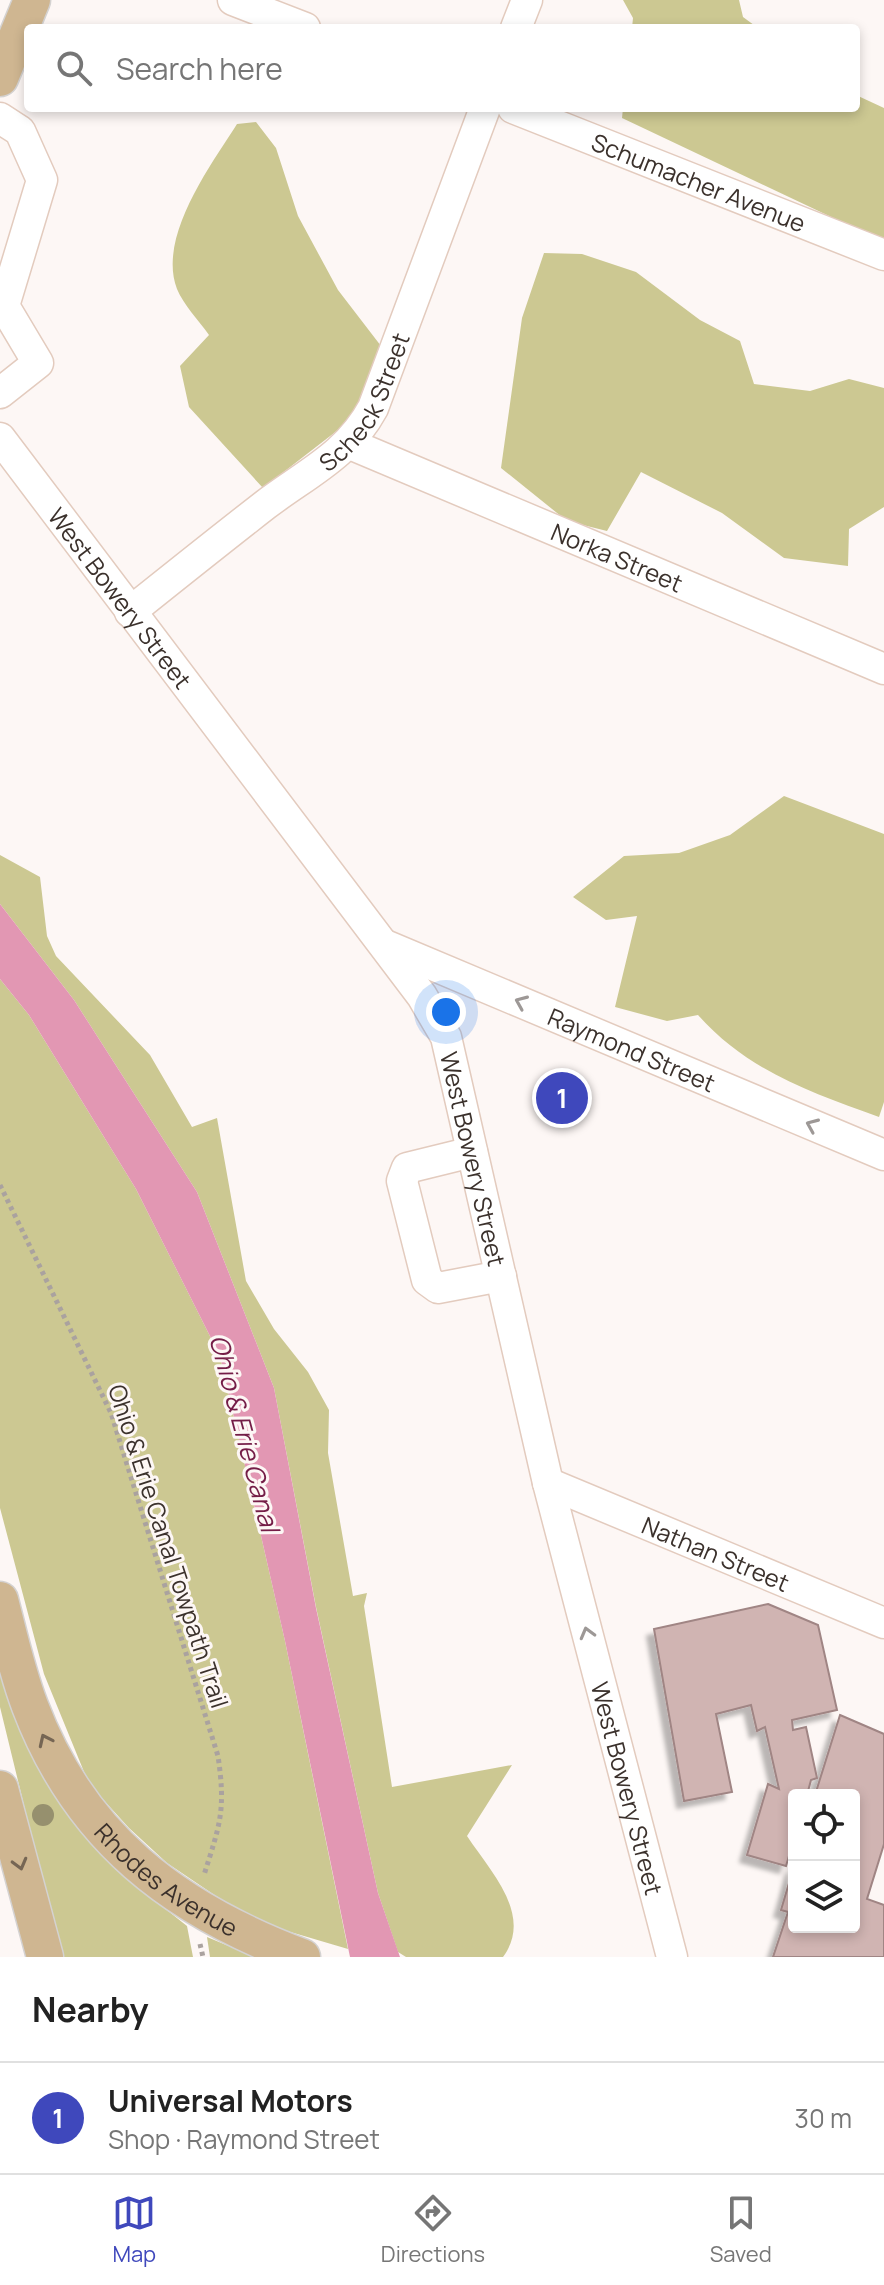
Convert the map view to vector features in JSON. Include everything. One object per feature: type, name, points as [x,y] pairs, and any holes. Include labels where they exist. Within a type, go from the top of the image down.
[{"type":"main road","points":[[0,78],[32,0]]},
{"type":"main road","name":"Rhodes Avenue","points":[[0,1600],[30,1707],[58,1768],[84,1807],[135,1862],[171,1893],[251,1938],[302,1957]]},
{"type":"main road","points":[[0,1789],[45,1957]]},
{"type":"street","points":[[233,0],[295,24]]},
{"type":"street","points":[[518,24],[527,0]]},
{"type":"street","name":"Scheck Street","points":[[130,612],[266,505],[350,444],[373,408],[484,112]]},
{"type":"street","name":"Schumacher Avenue","points":[[523,112],[884,255]]},
{"type":"street","points":[[0,118],[20,131],[42,180],[2,307],[38,363],[0,393]]},
{"type":"street","name":"West Bowery Street","points":[[0,438],[428,1004],[446,1037],[548,1483],[672,1957]]},
{"type":"street","name":"Norka Street","points":[[350,444],[884,669]]},
{"type":"street","name":"Raymond Street","points":[[380,943],[884,1155]]},
{"type":"street","points":[[472,1152],[407,1168],[402,1181],[427,1280],[438,1288],[501,1276]]},
{"type":"street","name":"Nathan Street","points":[[548,1483],[884,1623]]},
{"type":"path","name":"Ohio & Erie Canal Towpath Trail","points":[[0,1185],[111,1413],[218,1756],[222,1815],[202,1888]]},
{"type":"shaded area","points":[[623,0],[739,0],[743,17],[753,24],[632,24],[633,18]]},
{"type":"shaded area","points":[[860,97],[884,108],[884,242],[622,118],[623,112],[860,112]]},
{"type":"shaded area","points":[[256,122],[276,148],[298,216],[338,290],[381,346],[356,416],[263,488],[189,407],[180,366],[209,335],[180,295],[173,269],[174,247],[180,225],[201,181],[237,124]]},
{"type":"shaded area","points":[[544,253],[582,254],[636,272],[700,320],[740,341],[754,384],[810,391],[849,379],[884,388],[884,507],[849,529],[848,566],[784,558],[722,513],[641,472],[607,531],[567,521],[501,468],[522,318]]},
{"type":"shaded area","points":[[784,796],[884,834],[884,1102],[879,1117],[781,1078],[738,1051],[698,1015],[667,1021],[615,1007],[637,916],[606,920],[573,897],[624,856],[679,853],[730,835]]},
{"type":"shaded area","points":[[0,855],[40,877],[47,936],[56,956],[150,1055],[192,1127],[217,1118],[246,1281],[274,1329],[308,1372],[329,1410],[328,1453],[353,1596],[367,1593],[364,1606],[392,1787],[512,1765],[467,1836],[497,1879],[511,1909],[514,1925],[503,1957],[406,1957],[398,1952],[378,1893],[316,1607],[274,1388],[197,1192],[74,1000],[0,904]]},
{"type":"shaded area","points":[[0,979],[29,1015],[136,1189],[220,1356],[285,1641],[348,1949],[253,1921],[167,1863],[129,1828],[89,1784],[44,1674],[0,1508]]},
{"type":"shaded area","points":[[4,1674],[44,1779],[115,1869],[187,1926],[193,1957],[61,1957],[0,1707],[0,1675]]},
{"type":"shaded area","points":[[207,1937],[255,1957],[210,1957]]},
{"type":"water","name":"Ohio & Erie Canal","points":[[0,904],[74,1000],[197,1192],[274,1388],[316,1608],[378,1893],[400,1957],[350,1957],[285,1641],[220,1356],[136,1189],[29,1015],[0,979]]},
{"type":"building","points":[[768,1604],[818,1625],[837,1710],[792,1720],[793,1730],[806,1727],[817,1778],[811,1780],[809,1789],[788,1789],[786,1866],[747,1855],[768,1784],[779,1789],[765,1727],[757,1731],[751,1705],[716,1714],[732,1792],[684,1801],[654,1629]]},
{"type":"building","points":[[840,1715],[884,1734],[884,1844],[867,1899],[884,1905],[884,1957],[773,1957],[788,1912],[788,1933],[860,1933],[860,1789],[817,1789]]},
{"type":"building","points":[[788,1886],[788,1912],[781,1910]]},
{"type":"place","name":"Universal Motors","points":[[562,1098]]}]
